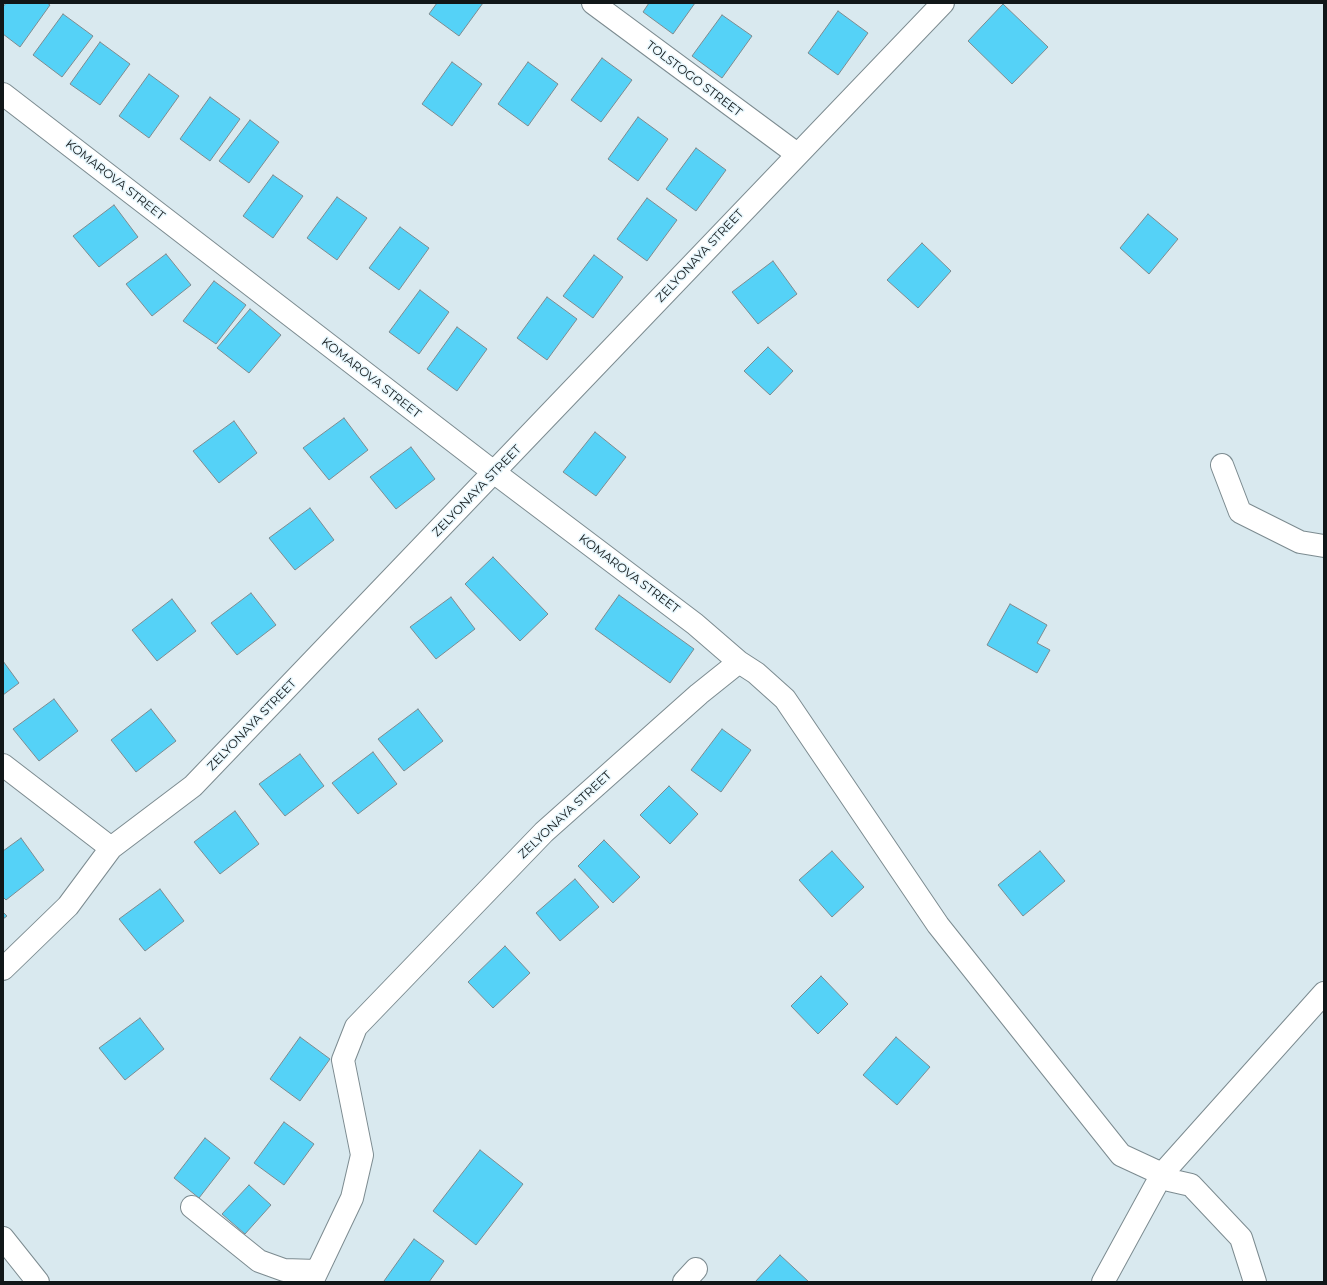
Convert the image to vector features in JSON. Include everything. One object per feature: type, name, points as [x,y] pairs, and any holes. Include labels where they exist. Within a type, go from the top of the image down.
[{"type":"street","name":"TOLSTOGO STREET","points":[[592,3],[797,154]]},
{"type":"street","name":"ZELYONAYA STREET","points":[[3,969],[68,906],[111,848],[193,786],[495,473],[797,154],[943,3]]},
{"type":"street","name":"KOMAROVA STREET","points":[[3,94],[495,473],[695,624],[739,662],[756,673],[785,699],[938,924],[1121,1155],[1162,1174],[1168,1180],[1191,1185],[1240,1238],[1255,1282]]},
{"type":"street","points":[[1222,466],[1240,512],[1300,542],[1324,546]]},
{"type":"street","name":"ZELYONAYA STREET","points":[[314,1277],[352,1198],[362,1155],[343,1060],[356,1027],[544,832],[699,694],[739,662]]},
{"type":"street","points":[[3,765],[111,848]]},
{"type":"street","points":[[1103,1282],[1162,1174],[1324,993]]},
{"type":"street","points":[[192,1207],[259,1261],[284,1270],[314,1277]]},
{"type":"street","points":[[3,1238],[38,1282]]},
{"type":"building","points":[[6,3],[47,3],[50,5],[20,47],[3,34],[3,7]]},
{"type":"building","points":[[437,3],[483,3],[459,36],[429,14]]},
{"type":"building","points":[[649,3],[695,3],[673,34],[643,12]]},
{"type":"building","points":[[1003,4],[1048,47],[1012,84],[968,41]]},
{"type":"building","points":[[838,11],[868,33],[838,75],[808,53]]},
{"type":"building","points":[[63,14],[93,36],[62,77],[33,55]]},
{"type":"building","points":[[722,15],[752,36],[722,78],[692,56]]},
{"type":"building","points":[[100,42],[130,64],[100,105],[70,84]]},
{"type":"building","points":[[602,58],[632,80],[601,122],[571,100]]},
{"type":"building","points":[[452,62],[482,84],[452,126],[422,104]]},
{"type":"building","points":[[528,62],[558,84],[528,126],[498,104]]},
{"type":"building","points":[[149,74],[179,96],[149,138],[119,116]]},
{"type":"building","points":[[210,97],[240,119],[210,161],[180,139]]},
{"type":"building","points":[[638,117],[668,139],[638,181],[608,159]]},
{"type":"building","points":[[250,120],[279,142],[249,183],[219,161]]},
{"type":"building","points":[[696,148],[726,170],[696,211],[666,189]]},
{"type":"building","points":[[273,175],[303,196],[273,238],[243,216]]},
{"type":"building","points":[[337,197],[367,218],[337,260],[307,238]]},
{"type":"building","points":[[647,198],[677,220],[647,261],[617,239]]},
{"type":"building","points":[[114,205],[138,237],[99,267],[73,236]]},
{"type":"building","points":[[1148,214],[1178,239],[1149,274],[1120,248]]},
{"type":"building","points":[[400,227],[429,248],[399,290],[369,268]]},
{"type":"building","points":[[922,243],[951,271],[918,308],[887,280]]},
{"type":"building","points":[[166,254],[191,285],[152,316],[126,284]]},
{"type":"building","points":[[594,255],[623,277],[593,318],[563,296]]},
{"type":"building","points":[[773,261],[797,294],[758,324],[732,292]]},
{"type":"building","points":[[214,281],[246,305],[216,344],[183,321]]},
{"type":"building","points":[[420,290],[449,312],[419,354],[389,332]]},
{"type":"building","points":[[547,297],[577,319],[547,360],[517,338]]},
{"type":"building","points":[[250,309],[281,335],[249,373],[217,348]]},
{"type":"building","points":[[457,327],[487,349],[457,391],[427,369]]},
{"type":"building","points":[[768,347],[793,371],[770,395],[744,371]]},
{"type":"building","points":[[344,418],[368,450],[329,480],[303,448]]},
{"type":"building","points":[[234,421],[257,453],[219,483],[193,451]]},
{"type":"building","points":[[595,432],[626,457],[596,496],[563,472]]},
{"type":"building","points":[[411,447],[435,479],[396,509],[370,477]]},
{"type":"building","points":[[310,508],[334,540],[295,570],[269,538]]},
{"type":"building","points":[[493,557],[548,614],[520,641],[465,584]]},
{"type":"building","points":[[251,593],[276,625],[237,655],[211,623]]},
{"type":"building","points":[[619,595],[694,649],[670,683],[595,629]]},
{"type":"building","points":[[451,597],[475,629],[436,659],[410,627]]},
{"type":"building","points":[[172,599],[196,631],[157,661],[132,630]]},
{"type":"building","points":[[1010,604],[1047,625],[1037,643],[1050,650],[1037,673],[987,645]]},
{"type":"building","points":[[3,661],[19,683],[3,695]]},
{"type":"building","points":[[54,699],[78,731],[39,761],[13,729]]},
{"type":"building","points":[[151,709],[176,741],[136,772],[111,740]]},
{"type":"building","points":[[418,709],[443,741],[404,771],[378,739]]},
{"type":"building","points":[[722,729],[751,750],[721,792],[691,770]]},
{"type":"building","points":[[373,752],[397,784],[358,814],[332,783]]},
{"type":"building","points":[[300,754],[324,786],[285,816],[259,784]]},
{"type":"building","points":[[669,786],[698,814],[670,844],[640,815]]},
{"type":"building","points":[[235,811],[259,844],[220,874],[194,842]]},
{"type":"building","points":[[21,838],[44,870],[6,900],[3,897],[3,851]]},
{"type":"building","points":[[604,840],[640,877],[613,903],[578,866]]},
{"type":"building","points":[[832,851],[864,887],[832,917],[799,880]]},
{"type":"building","points":[[1040,851],[1065,881],[1023,916],[998,885]]},
{"type":"building","points":[[575,879],[599,907],[560,941],[536,913]]},
{"type":"building","points":[[160,889],[184,921],[145,951],[119,919]]},
{"type":"building","points":[[3,912],[7,916],[3,919]]},
{"type":"building","points":[[505,946],[530,973],[493,1008],[468,982]]},
{"type":"building","points":[[821,976],[848,1004],[818,1034],[791,1006]]},
{"type":"building","points":[[140,1018],[164,1049],[125,1080],[99,1048]]},
{"type":"building","points":[[300,1037],[330,1059],[300,1101],[270,1079]]},
{"type":"building","points":[[896,1037],[930,1067],[897,1105],[863,1075]]},
{"type":"building","points":[[284,1122],[314,1144],[284,1185],[254,1163]]},
{"type":"building","points":[[205,1138],[230,1158],[199,1198],[174,1178]]},
{"type":"building","points":[[480,1150],[523,1184],[476,1245],[433,1211]]},
{"type":"building","points":[[249,1185],[271,1205],[245,1234],[222,1214]]},
{"type":"building","points":[[414,1239],[444,1261],[429,1282],[385,1282],[384,1281]]},
{"type":"building","points":[[780,1255],[809,1282],[755,1282]]}]
